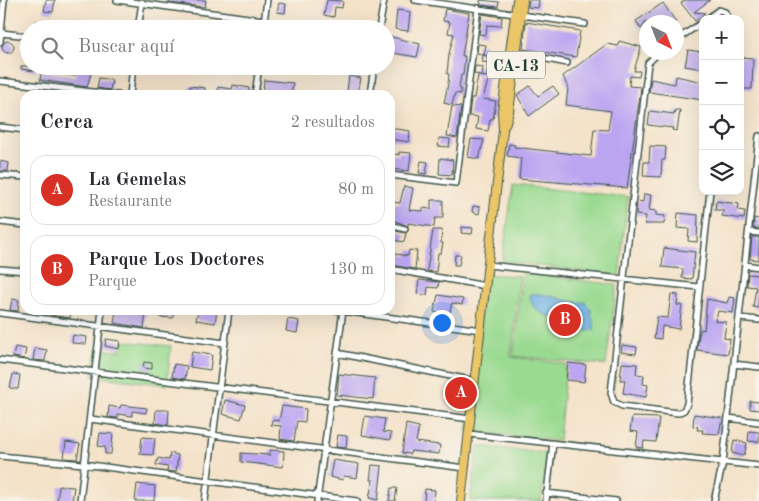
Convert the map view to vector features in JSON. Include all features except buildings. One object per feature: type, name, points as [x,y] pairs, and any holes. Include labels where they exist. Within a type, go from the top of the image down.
[{"type":"main road","name":"CA-13","points":[[503,130],[509,112],[518,53],[519,13],[517,0]]},
{"type":"main road","name":"CA-13","points":[[461,501],[503,130],[502,111],[519,13],[523,0]]},
{"type":"street","points":[[0,42],[4,0]]},
{"type":"street","points":[[117,0],[264,20],[266,0]]},
{"type":"street","points":[[381,20],[384,0]]},
{"type":"street","points":[[415,0],[454,2],[478,8],[585,24]]},
{"type":"street","points":[[139,20],[142,2]]},
{"type":"street","points":[[395,176],[456,184],[478,8]]},
{"type":"street","points":[[712,15],[719,10],[725,12],[727,15]]},
{"type":"street","points":[[684,35],[699,25]]},
{"type":"street","points":[[1,33],[20,35]]},
{"type":"street","points":[[518,53],[567,63]]},
{"type":"street","points":[[651,60],[648,63],[611,393],[614,402],[622,406],[678,413],[684,410],[687,404],[710,195]]},
{"type":"street","points":[[131,90],[132,75]]},
{"type":"street","points":[[256,90],[258,75]]},
{"type":"street","points":[[371,90],[373,75]]},
{"type":"street","points":[[0,81],[76,90]]},
{"type":"street","points":[[0,127],[20,129]]},
{"type":"street","points":[[714,501],[723,462],[759,136]]},
{"type":"street","points":[[0,175],[20,177]]},
{"type":"street","points":[[0,222],[20,224]]},
{"type":"street","points":[[395,226],[405,229]]},
{"type":"street","points":[[748,232],[759,233]]},
{"type":"street","points":[[488,265],[700,287]]},
{"type":"street","points":[[745,266],[759,267]]},
{"type":"street","points":[[0,269],[20,271]]},
{"type":"street","points":[[395,270],[486,286]]},
{"type":"street","points":[[0,313],[225,343]]},
{"type":"street","points":[[80,501],[101,315]]},
{"type":"street","points":[[205,501],[228,315]]},
{"type":"street","points":[[318,498],[341,315]]},
{"type":"street","points":[[377,315],[481,330]]},
{"type":"street","points":[[739,318],[759,320]]},
{"type":"street","points":[[337,353],[475,381]]},
{"type":"street","points":[[0,360],[471,419]]},
{"type":"street","points":[[734,364],[759,367]]},
{"type":"street","points":[[728,418],[759,422]]},
{"type":"street","points":[[90,419],[465,468]]},
{"type":"street","points":[[469,434],[759,466]]},
{"type":"street","points":[[546,501],[553,443]]},
{"type":"street","points":[[0,456],[83,464],[318,498],[356,501]]},
{"type":"street","points":[[546,493],[616,501]]},
{"type":"green space","points":[[513,185],[628,197],[619,276],[502,261]]},
{"type":"green space","points":[[523,273],[617,285],[606,365],[513,356]]},
{"type":"green space","points":[[485,274],[520,276],[511,357],[566,364],[559,441],[467,431]]},
{"type":"green space","points":[[123,341],[171,346],[167,385],[93,376],[96,349],[119,351]]},
{"type":"green space","points":[[478,446],[547,453],[541,501],[470,501]]},
{"type":"water","points":[[530,294],[585,302],[591,310],[594,330],[587,331],[581,326],[577,327],[566,316],[560,314],[553,318],[540,312],[534,307]]},
{"type":"place","name":"Parque Los Doctores","points":[[565,320]]},
{"type":"place","name":"La Gemelas","points":[[461,393]]}]
